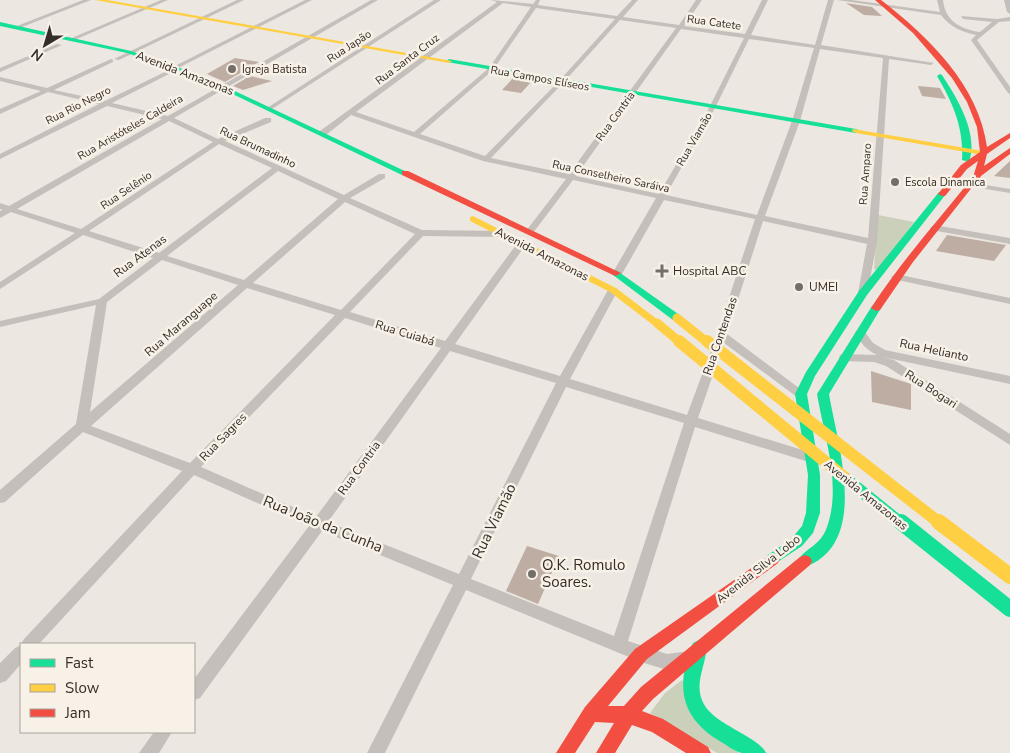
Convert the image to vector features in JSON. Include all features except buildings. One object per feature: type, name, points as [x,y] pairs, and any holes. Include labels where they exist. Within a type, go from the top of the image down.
[{"type":"main road","name":"Rua Campos Elíseos","points":[[98,0],[367,46],[561,82],[983,153]]},
{"type":"main road","points":[[878,3],[931,63],[953,95],[964,122],[968,150],[964,167]]},
{"type":"main road","name":"Avenida Silva Lobo","points":[[605,753],[628,715],[647,693],[684,660],[825,545],[834,525],[838,504],[838,486],[823,394],[896,277],[978,174],[983,153],[981,127],[968,96],[945,65],[878,3]]},
{"type":"main road","name":"Avenida Amazonas","points":[[1,31],[16,28],[64,42],[114,60],[172,70],[212,93],[386,178]]},
{"type":"main road","name":"Avenida Amazonas","points":[[1,31],[129,52],[172,70],[224,86],[617,274],[677,318],[837,445],[1010,576]]},
{"type":"main road","points":[[981,127],[993,134],[1007,137]]},
{"type":"main road","points":[[978,174],[1009,152],[1007,137]]},
{"type":"main road","points":[[801,394],[810,376],[864,293],[882,269],[964,167],[1007,137]]},
{"type":"main road","name":"Avenida Amazonas","points":[[458,212],[613,290],[1010,610]]},
{"type":"main road","points":[[882,269],[896,277]]},
{"type":"main road","name":"Avenida Silva Lobo","points":[[565,753],[591,712],[641,654],[797,542],[808,529],[813,513],[814,475],[801,394]]},
{"type":"main road","points":[[699,648],[690,678],[691,699],[697,713],[707,723],[756,753]]},
{"type":"main road","points":[[591,712],[628,715],[657,725],[702,753]]},
{"type":"street","points":[[16,28],[88,0]]},
{"type":"street","points":[[0,70],[165,0]]},
{"type":"street","points":[[0,112],[241,0]]},
{"type":"street","name":"Rua Rio Negro","points":[[0,157],[309,0]]},
{"type":"street","name":"Rua Aristóteles Caldeira","points":[[0,215],[375,0]]},
{"type":"street","name":"Rua Japão","points":[[270,108],[438,0]]},
{"type":"street","name":"Rua Catete","points":[[494,0],[537,3],[618,18],[931,63]]},
{"type":"street","points":[[486,159],[561,82],[635,0]]},
{"type":"street","name":"Rua Contria","points":[[530,231],[568,178],[604,134],[699,0]]},
{"type":"street","name":"Rua Viamão","points":[[617,274],[712,108],[765,0]]},
{"type":"street","name":"Rua Contendas","points":[[619,644],[693,420],[704,381],[722,336],[759,219],[796,121],[831,0]]},
{"type":"street","points":[[840,0],[878,3],[943,14]]},
{"type":"street","points":[[940,0],[940,10],[959,30],[982,34]]},
{"type":"street","points":[[1007,0],[1009,16],[997,21],[974,40],[1010,92]]},
{"type":"street","name":"Rua Santa Cruz","points":[[323,133],[502,1]]},
{"type":"street","points":[[415,135],[490,69],[537,3]]},
{"type":"street","points":[[964,17],[997,21]]},
{"type":"street","name":"Rua Amparo","points":[[864,293],[872,242],[886,57]]},
{"type":"street","name":"Rua Brumadinho","points":[[0,79],[167,118],[420,233],[504,234]]},
{"type":"street","name":"Rua Conselheiro Saráiva","points":[[351,113],[486,159],[661,199],[872,242]]},
{"type":"street","name":"Rua Selênio","points":[[0,286],[219,141],[268,120]]},
{"type":"street","name":"Rua Atenas","points":[[0,324],[102,301],[277,168]]},
{"type":"street","name":"Rua Maranguape","points":[[0,498],[344,198],[386,178]]},
{"type":"street","points":[[970,184],[1010,191]]},
{"type":"street","name":"Rua Cuiabá","points":[[0,206],[161,255],[246,284],[812,458]]},
{"type":"street","points":[[934,228],[1010,241]]},
{"type":"street","name":"Rua Sagres","points":[[30,643],[192,469],[420,233]]},
{"type":"street","name":"Rua Contria","points":[[195,691],[319,524],[522,243]]},
{"type":"street","points":[[896,277],[1010,300]]},
{"type":"street","name":"Rua Viamão","points":[[376,753],[563,382],[613,290]]},
{"type":"street","points":[[82,427],[102,301]]},
{"type":"street","name":"Rua Helianto","points":[[860,333],[869,346],[882,353],[1010,380]]},
{"type":"street","points":[[722,336],[801,394]]},
{"type":"street","name":"Rua Bogari","points":[[844,358],[874,358],[890,363],[1010,440]]},
{"type":"street","points":[[910,376],[914,368],[921,362]]},
{"type":"street","name":"Rua João da Cunha","points":[[82,427],[192,469],[319,524],[641,654],[667,662],[684,660]]},
{"type":"street","points":[[0,675],[20,654]]},
{"type":"street","points":[[148,753],[163,733]]},
{"type":"green space","points":[[878,215],[914,222],[878,270],[874,269]]},
{"type":"green space","points":[[682,680],[739,753],[717,753],[650,713],[665,693]]},
{"type":"traffic: fast","points":[[0,24],[129,52],[201,77],[405,173]]},
{"type":"traffic: fast","points":[[449,61],[856,131]]},
{"type":"traffic: fast","points":[[940,76],[961,116],[966,137],[966,160]]},
{"type":"traffic: fast","points":[[773,559],[797,542],[808,529],[813,513],[814,475],[801,394],[810,375],[863,293],[942,194]]},
{"type":"traffic: fast","points":[[616,273],[677,318]]},
{"type":"traffic: fast","points":[[805,561],[826,544],[834,527],[838,509],[837,470],[823,394],[876,308]]},
{"type":"traffic: fast","points":[[845,478],[1010,609]]},
{"type":"traffic: fast","points":[[699,648],[693,670],[691,688],[694,702],[700,714],[723,733],[757,753]]},
{"type":"traffic: slow","points":[[98,0],[449,61]]},
{"type":"traffic: slow","points":[[856,131],[983,153]]},
{"type":"traffic: slow","points":[[473,219],[613,290],[657,323]]},
{"type":"traffic: slow","points":[[677,318],[837,445],[1010,576]]},
{"type":"traffic: slow","points":[[657,323],[845,478]]},
{"type":"traffic: jam","points":[[876,308],[910,260],[975,179],[984,152],[981,127],[970,102],[955,77],[936,53],[878,0]]},
{"type":"traffic: jam","points":[[942,194],[964,167],[1010,135]]},
{"type":"traffic: jam","points":[[978,174],[1010,150]]},
{"type":"traffic: jam","points":[[405,173],[616,273]]},
{"type":"traffic: jam","points":[[565,753],[591,713],[641,654],[773,559]]},
{"type":"traffic: jam","points":[[605,753],[628,715],[647,693],[805,561]]},
{"type":"traffic: jam","points":[[591,713],[628,715],[657,725],[702,753]]},
{"type":"place","name":"Igreja Batista","points":[[232,69]]},
{"type":"place","name":"Escola Dinamica","points":[[895,182]]},
{"type":"place","name":"Hospital ABC","points":[[662,271]]},
{"type":"place","name":"UMEI","points":[[799,287]]},
{"type":"place","name":"O.K. Romulo Soares.","points":[[532,574]]}]
